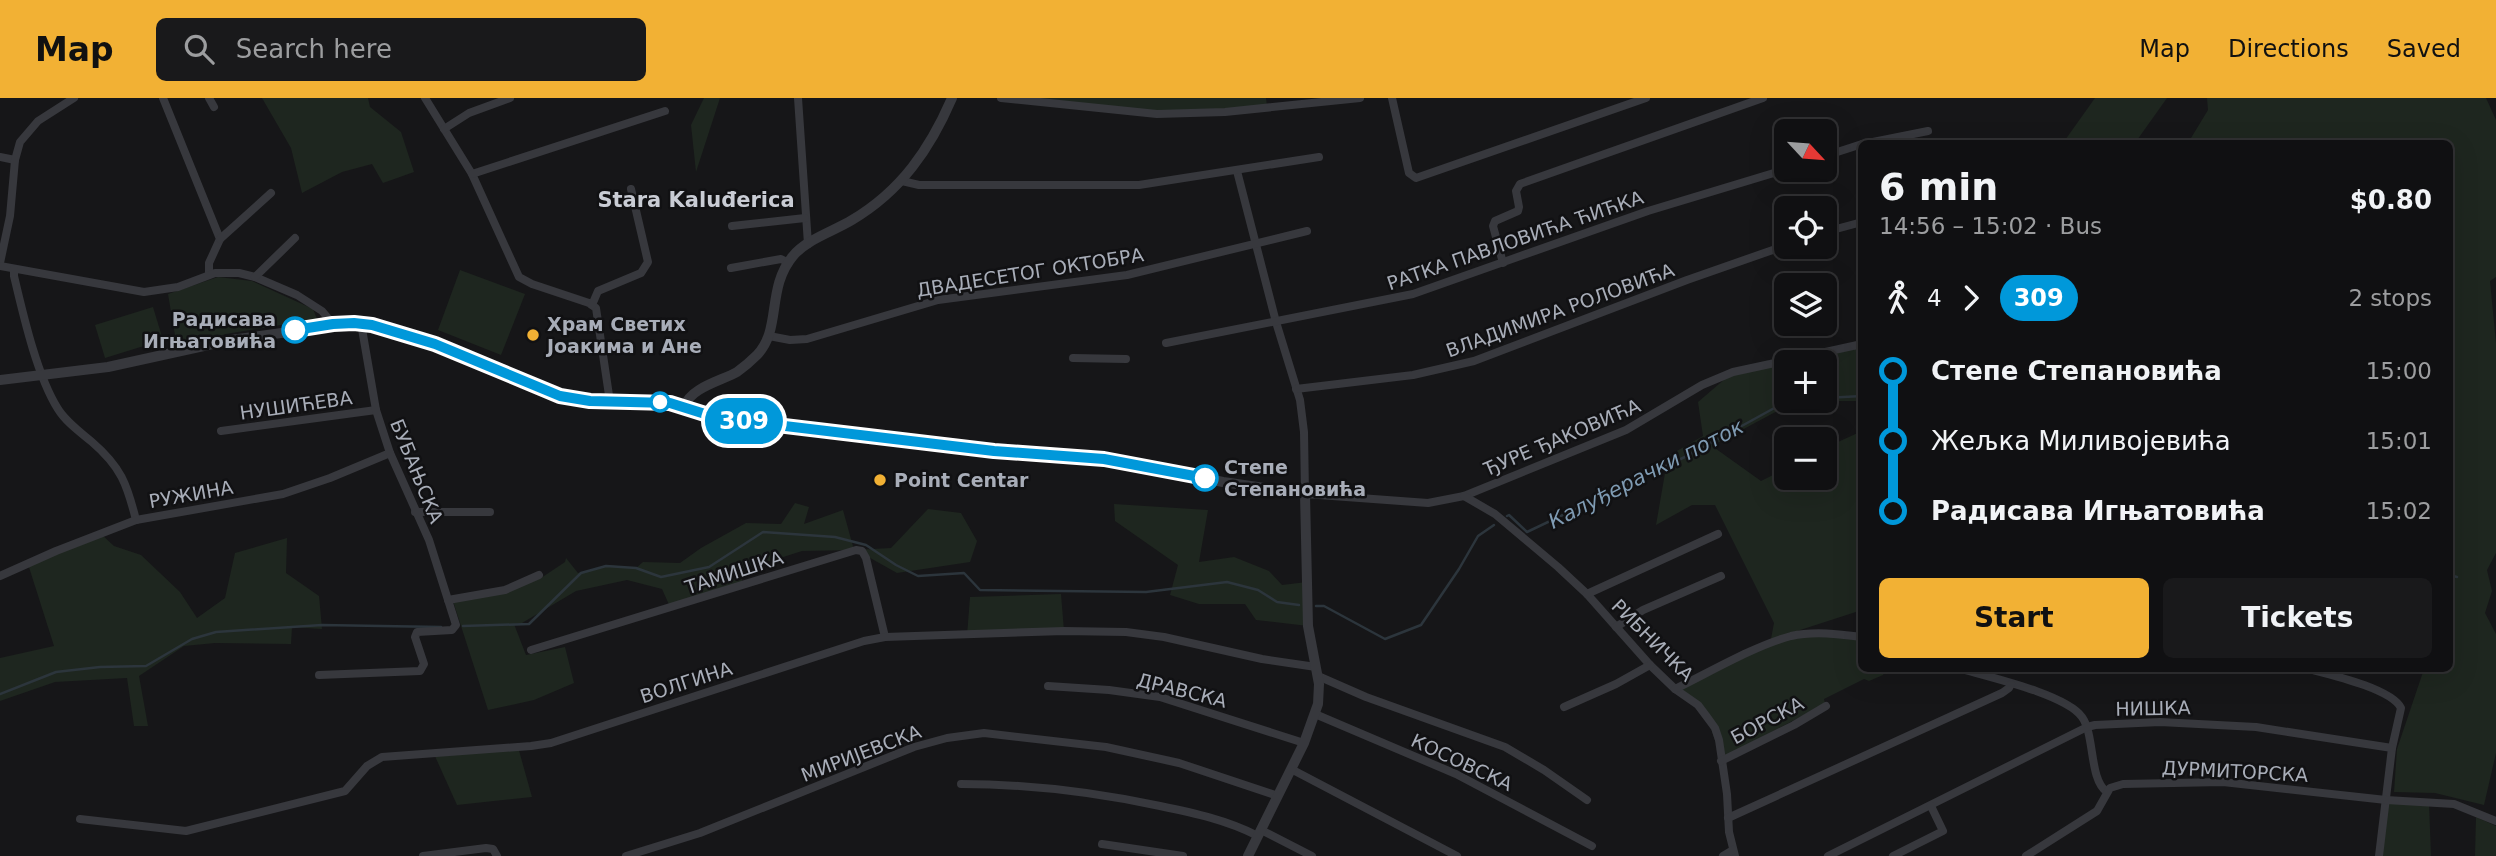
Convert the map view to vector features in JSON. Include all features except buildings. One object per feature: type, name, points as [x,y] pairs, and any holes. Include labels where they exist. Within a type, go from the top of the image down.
[{"type":"street","points":[[74,98],[38,121],[20,142],[15,160],[10,216],[0,264],[14,269],[144,292],[178,287],[209,274],[227,271],[255,277],[297,295],[322,311],[333,324]]},
{"type":"street","points":[[163,98],[220,239]]},
{"type":"street","points":[[209,98],[214,107]]},
{"type":"street","points":[[425,98],[472,174],[519,277],[592,305],[597,311],[610,402]]},
{"type":"street","points":[[444,129],[469,113],[510,98]]},
{"type":"street","points":[[798,98],[808,244]]},
{"type":"street","points":[[684,406],[690,396],[738,371],[761,351],[769,336],[776,290],[789,263],[808,244],[871,208],[902,181],[933,137],[952,98]]},
{"type":"street","points":[[1001,98],[1157,114],[1225,112],[1360,98]]},
{"type":"street","points":[[1392,98],[1409,173],[1416,178],[1646,98]]},
{"type":"street","points":[[1731,98],[1735,107]]},
{"type":"street","points":[[1503,263],[1493,228],[1494,223],[1518,211],[1518,185],[1763,98]]},
{"type":"street","points":[[472,174],[665,111]]},
{"type":"street","points":[[1882,140],[1928,131]]},
{"type":"street","points":[[1838,152],[1858,145]]},
{"type":"street","points":[[0,157],[15,160]]},
{"type":"street","points":[[902,181],[919,185],[1139,186],[1319,157]]},
{"type":"street","points":[[1237,171],[1296,389],[1304,432],[1308,626],[1319,695],[1315,715],[1304,743],[1248,856]]},
{"type":"street","name":"РАТКА ПАВЛОВИЋА ЋИЋКА","points":[[1167,343],[1413,294],[1648,211],[1774,173]]},
{"type":"street","points":[[592,305],[598,291],[641,272],[648,262],[631,189]]},
{"type":"street","points":[[209,274],[209,263],[220,239],[271,192]]},
{"type":"street","points":[[732,226],[805,218]]},
{"type":"street","points":[[1837,229],[1858,223]]},
{"type":"street","name":"ДВАДЕСЕТОГ ОКТОБРА","points":[[769,336],[797,341],[938,300],[1127,275],[1307,231]]},
{"type":"street","points":[[255,277],[295,238]]},
{"type":"street","name":"ВЛАДИМИРА РОЛОВИЋА","points":[[1296,389],[1423,373],[1474,361],[1774,250]]},
{"type":"street","points":[[731,268],[781,259],[789,263]]},
{"type":"street","points":[[14,269],[35,355],[58,410],[119,469],[128,487],[136,520]]},
{"type":"street","points":[[0,380],[108,367],[231,340],[333,324],[361,323],[422,339],[560,396],[590,401],[662,402],[722,417],[813,430],[994,451],[1125,461],[1223,482],[1305,494]]},
{"type":"street","name":"БУБАЊСКА","points":[[318,675],[420,671],[424,664],[415,637],[417,632],[455,628],[429,540],[390,453],[376,411],[361,323]]},
{"type":"street","name":"ЂУРЕ ЂАКОВИЋА","points":[[1305,494],[1428,503],[1464,496],[1626,430],[1714,379],[1733,372],[1858,345]]},
{"type":"street","points":[[1073,358],[1126,359]]},
{"type":"street","name":"НУШИЋЕВА","points":[[221,431],[376,411]]},
{"type":"street","name":"РУЖИНА","points":[[0,576],[136,520],[284,494],[390,453]]},
{"type":"street","name":"РИБНИЧКА","points":[[1464,496],[1495,514],[1587,594],[1650,665],[1675,689],[1698,705],[1715,728],[1734,853]]},
{"type":"street","points":[[415,512],[490,512]]},
{"type":"street","points":[[1587,594],[1718,534]]},
{"type":"street","name":"ТАМИШКА","points":[[531,650],[856,550],[862,551],[866,558],[885,637]]},
{"type":"street","points":[[448,600],[505,590],[539,575]]},
{"type":"street","points":[[1616,627],[1643,610],[1721,576]]},
{"type":"street","name":"ВОЛГИНА","points":[[80,819],[186,831],[345,791],[367,766],[382,757],[531,747],[551,743],[864,641],[885,637],[1113,631],[1146,634],[1317,671],[1366,697],[1505,747],[1587,800]]},
{"type":"street","points":[[1675,689],[1790,636],[1827,634],[1858,637]]},
{"type":"street","points":[[1564,706],[1616,684],[1650,665]]},
{"type":"street","points":[[1971,672],[2032,690],[2082,716],[2087,727],[2099,785],[2107,792],[2097,811],[2026,856]]},
{"type":"street","points":[[2319,672],[2365,685],[2398,702],[2401,708],[2392,748],[2379,856]]},
{"type":"street","points":[[1728,818],[2002,693],[2011,684]]},
{"type":"street","name":"ДРАВСКА","points":[[1048,686],[1160,697],[1304,743]]},
{"type":"street","name":"БОРСКА","points":[[1721,761],[1826,706]]},
{"type":"street","name":"КОСОВСКА","points":[[1315,715],[1457,774],[1592,846]]},
{"type":"street","name":"НИШКА","points":[[1828,856],[2087,727],[2160,722],[2256,727],[2392,748]]},
{"type":"street","name":"МИРИЈЕВСКА","points":[[626,856],[700,833],[914,747],[947,738],[985,733],[1140,753],[1232,779],[1278,796]]},
{"type":"street","points":[[1292,769],[1457,856]]},
{"type":"street","name":"ДУРМИТОРСКА","points":[[2107,792],[2115,785],[2123,784],[2204,782],[2454,804],[2496,821]]},
{"type":"street","points":[[961,784],[1032,786],[1124,798],[1214,818],[1260,833],[1312,856]]},
{"type":"street","points":[[1893,856],[1943,831],[1931,806]]},
{"type":"street","points":[[1102,845],[1183,856]]},
{"type":"street","points":[[423,856],[486,848],[493,849],[497,856]]},
{"type":"street","points":[[1723,856],[1734,853]]},
{"type":"shaded area","points":[[262,98],[368,98],[370,107],[401,132],[414,172],[383,183],[372,164],[342,172],[302,193],[291,148]]},
{"type":"shaded area","points":[[704,98],[720,98],[696,172],[691,125]]},
{"type":"shaded area","points":[[1024,98],[1266,98],[1267,106],[1179,114]]},
{"type":"shaded area","points":[[2095,98],[2167,98],[2137,140],[2065,140]]},
{"type":"shaded area","points":[[2207,98],[2486,98],[2496,120],[2496,277],[2490,281],[2496,343],[2496,553],[2487,570],[2492,591],[2485,613],[2496,634],[2496,753],[2484,805],[2435,793],[2394,792],[2397,749],[2423,672],[2453,672],[2453,140],[2190,140],[2208,110]]},
{"type":"shaded area","points":[[460,270],[525,294],[501,355],[438,330]]},
{"type":"shaded area","points":[[218,277],[252,281],[313,309],[317,319],[226,334],[177,347],[168,294]]},
{"type":"shaded area","points":[[153,307],[163,340],[105,358],[95,325]]},
{"type":"shaded area","points":[[1858,345],[1858,401],[1837,401],[1837,350],[1834,350]]},
{"type":"shaded area","points":[[1774,363],[1774,413],[1712,446],[1761,481],[1774,474],[1774,490],[1837,490],[1837,442],[1858,433],[1858,611],[1794,632],[1858,637],[1858,672],[1884,672],[1883,675],[1869,681],[1864,679],[1824,699],[1825,704],[1727,755],[1720,755],[1707,717],[1675,689],[1770,644],[1774,623],[1715,505],[1692,505],[1656,525],[1668,456],[1703,436],[1698,402],[1733,372]]},
{"type":"shaded area","points":[[795,503],[809,507],[804,524],[843,510],[854,550],[891,548],[928,509],[961,513],[977,541],[970,562],[897,573],[856,550],[802,551],[742,570],[742,586],[671,609],[662,589],[627,580],[576,591],[522,623],[514,624],[526,655],[565,647],[574,683],[534,700],[488,710],[453,601],[506,592],[541,578],[565,562],[566,558],[578,573],[609,565],[636,568],[643,562],[680,563],[746,523],[781,524]]},
{"type":"shaded area","points":[[1114,504],[1208,510],[1199,562],[1234,557],[1269,571],[1282,585],[1307,582],[1308,626],[1256,620],[1245,604],[1199,604],[1170,595],[1178,565],[1115,521]]},
{"type":"shaded area","points":[[101,534],[114,546],[141,555],[180,592],[197,618],[225,598],[235,553],[287,538],[286,573],[319,596],[322,629],[292,627],[291,644],[215,643],[184,646],[139,676],[148,726],[134,726],[127,678],[55,682],[0,701],[0,658],[54,646],[28,564]]},
{"type":"shaded area","points":[[1061,594],[1064,631],[967,636],[970,597]]},
{"type":"shaded area","points":[[518,747],[532,797],[457,805],[434,754]]},
{"type":"shaded area","points":[[2386,800],[2429,803],[2431,856],[2381,856]]},
{"type":"shaded area","points":[[2476,817],[2496,826],[2496,856],[2475,856]]},
{"type":"waterway","name":"Калуђерачки поток","points":[[1837,397],[1858,396]]},
{"type":"waterway","name":"Калуђерачки поток","points":[[1507,516],[1527,532],[1689,455],[1774,408]]},
{"type":"waterway","name":"Калуђерачки поток","points":[[1316,606],[1324,606],[1385,639],[1421,625],[1478,536],[1494,525]]},
{"type":"waterway","name":"Калуђерачки поток","points":[[463,626],[529,624],[581,573],[606,566],[636,568],[661,577],[709,567],[763,532],[835,537],[866,545],[918,576],[964,573],[980,590],[1146,592],[1227,582],[1258,590],[1277,602],[1299,605]]},
{"type":"waterway","name":"Калуђерачки поток","points":[[2453,576],[2457,577]]},
{"type":"waterway","name":"Калуђерачки поток","points":[[0,694],[56,672],[146,666],[192,639],[216,632],[322,625],[441,627]]},
{"type":"bus line","name":"309","points":[[295,330],[333,324],[372,325],[458,352],[560,396],[590,401],[670,403],[705,414],[743,421],[994,451],[1125,461],[1205,478]]},
{"type":"place","name":"Радисава Игњатовића","points":[[295,330]]},
{"type":"place","name":"Храм Светих Јоакима и Ане","points":[[533,335]]},
{"type":"place","name":"Степе Степановића","points":[[1205,478]]},
{"type":"place","name":"Point Centar","points":[[880,480]]},
{"type":"district","name":"Stara Kaluđerica","points":[[696,200]]}]
